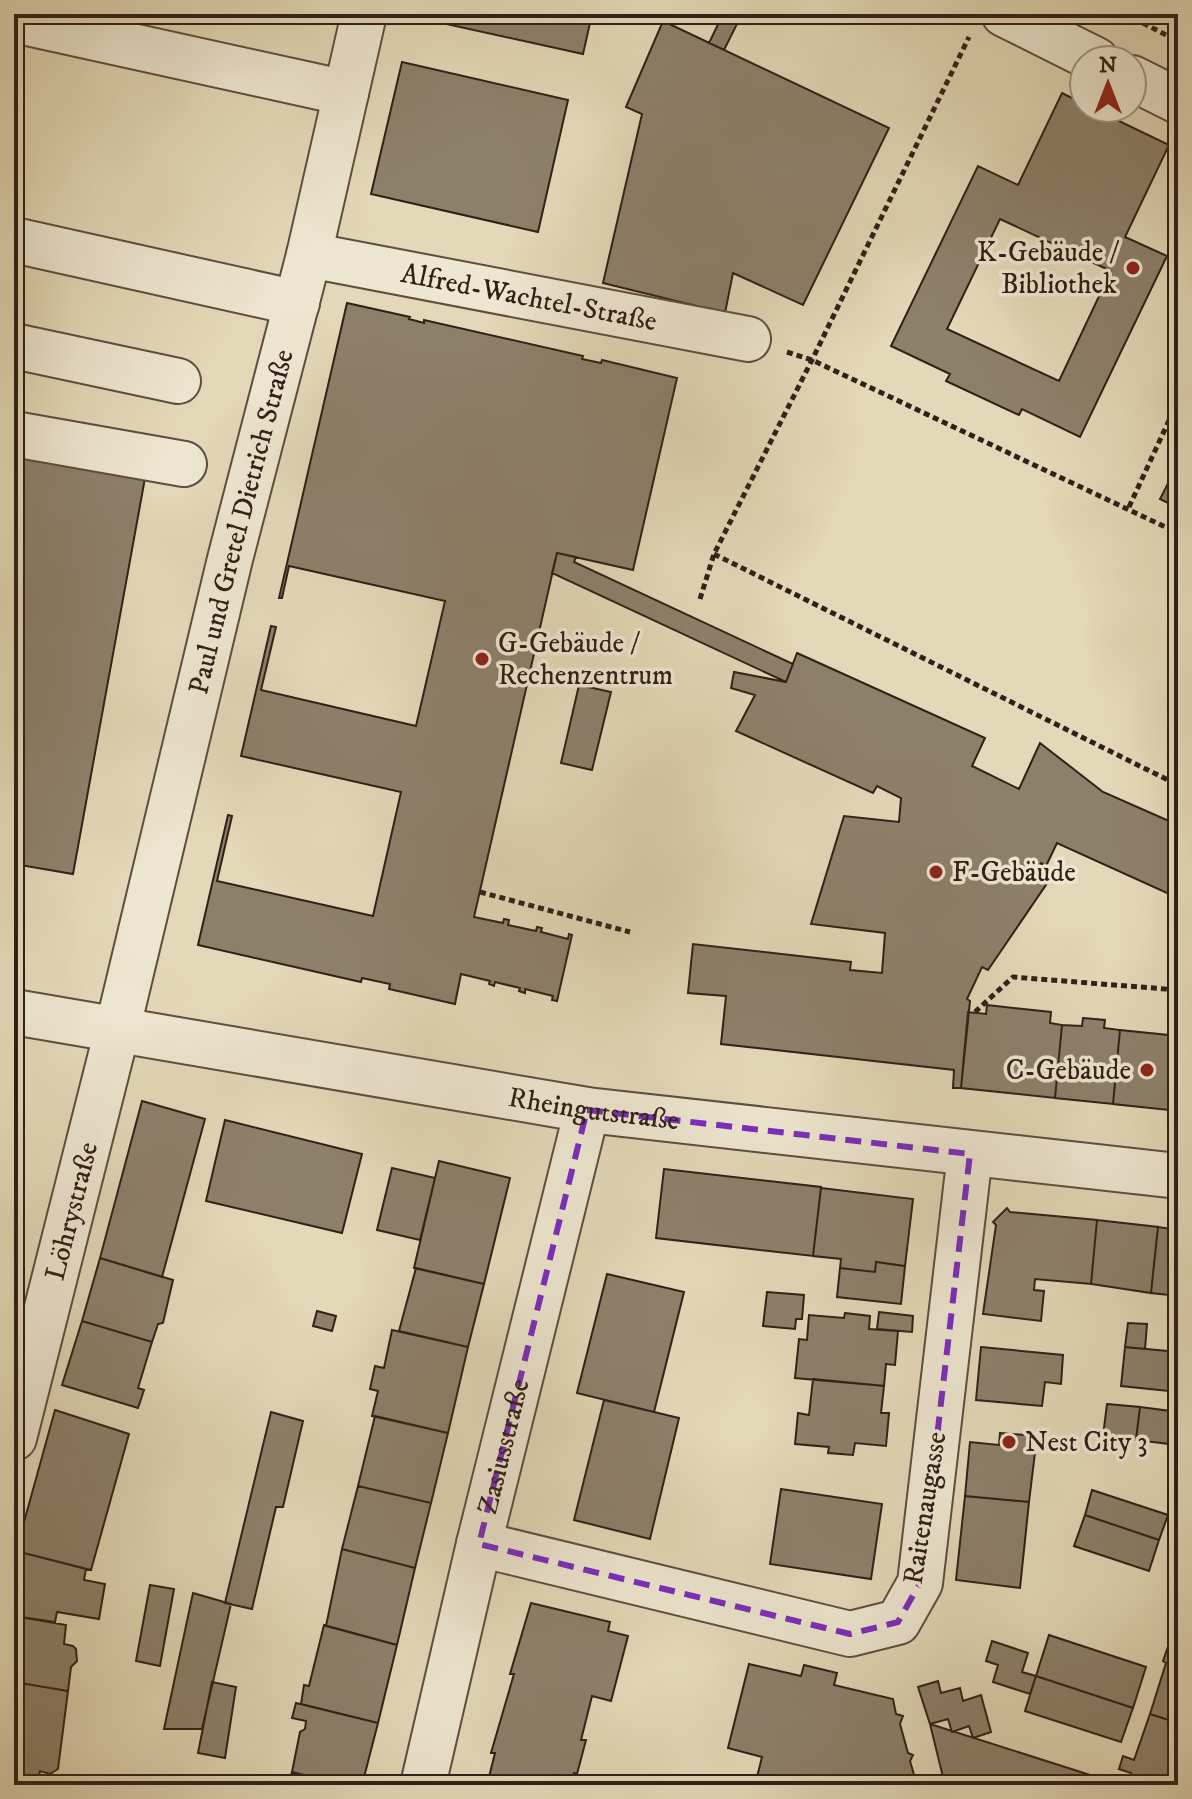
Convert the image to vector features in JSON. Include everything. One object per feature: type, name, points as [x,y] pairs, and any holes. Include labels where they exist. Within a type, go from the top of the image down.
[{"type":"street","name":"Paul und Gretel Dietrich Straße","points":[[117,1031],[230,559],[309,255],[346,93],[355,15]]},
{"type":"street","points":[[14,20],[346,93]]},
{"type":"street","points":[[987,24],[1068,51]]},
{"type":"street","points":[[1148,86],[1178,101]]},
{"type":"street","points":[[14,240],[297,303]]},
{"type":"street","name":"Alfred-Wachtel-Straße","points":[[309,255],[748,339]]},
{"type":"street","points":[[14,346],[178,381]]},
{"type":"street","points":[[14,434],[184,464]]},
{"type":"street","name":"Rheingutstraße","points":[[14,1012],[587,1110],[1178,1176]]},
{"type":"street","name":"Löhrystraße","points":[[14,1438],[117,1031]]},
{"type":"street","name":"Zasiusstraße","points":[[423,1785],[479,1544],[587,1110]]},
{"type":"street","name":"Raitenaugasse","points":[[479,1544],[850,1634],[898,1622],[920,1583],[970,1154]]},
{"type":"path","points":[[1125,14],[1178,41]]},
{"type":"path","points":[[700,599],[714,554],[987,24]]},
{"type":"path","points":[[748,339],[812,360],[1129,507],[1178,533]]},
{"type":"path","points":[[1129,507],[1178,401]]},
{"type":"path","points":[[714,554],[1178,785]]},
{"type":"path","points":[[480,892],[630,932]]},
{"type":"path","points":[[975,1012],[1013,977],[1178,990]]},
{"type":"highlighted area","points":[[587,1110],[970,1154],[920,1583],[898,1622],[850,1634],[479,1544]]},
{"type":"building","points":[[429,14],[592,14],[583,54],[428,20]]},
{"type":"building","points":[[723,14],[742,14],[724,50],[709,43]]},
{"type":"building","points":[[663,21],[889,128],[803,305],[733,273],[725,313],[603,283],[642,114],[626,107]]},
{"type":"building","points":[[402,62],[568,100],[538,232],[371,194]]},
{"type":"building","name":"K-Gebäude / Bibliothek","points":[[1062,93],[1068,96],[1068,124],[1125,124],[1169,145],[1125,237],[1167,256],[1080,437],[1022,409],[1019,415],[946,381],[950,374],[891,346],[978,166],[1018,185]],"holes":[[[1000,219],[1111,271],[1059,381],[947,329]]]},
{"type":"building","name":"G-Gebäude / Rechenzentrum","points":[[347,303],[424,323],[424,320],[583,356],[582,359],[601,363],[602,360],[677,378],[633,570],[557,553],[474,917],[503,923],[504,919],[509,920],[508,925],[536,931],[537,927],[542,928],[541,932],[568,939],[569,934],[572,935],[557,1001],[552,1000],[553,996],[525,989],[525,993],[519,991],[520,988],[495,982],[494,986],[489,984],[490,981],[461,974],[455,1004],[389,989],[390,984],[362,978],[361,982],[198,945],[228,815],[232,816],[217,881],[373,916],[401,792],[241,756],[271,626],[276,627],[261,690],[416,726],[445,601],[289,566],[282,598],[279,598]]},
{"type":"building","points":[[23,456],[145,478],[73,874],[14,864],[14,506]]},
{"type":"building","points":[[1178,464],[1178,508],[1160,499]]},
{"type":"building","points":[[557,553],[576,557],[574,562],[793,664],[786,682],[552,573]]},
{"type":"building","name":"F-Gebäude","points":[[797,653],[985,738],[972,766],[1019,789],[1040,743],[1103,792],[1178,825],[1178,898],[1057,843],[1046,866],[1041,863],[1038,868],[1052,876],[988,970],[982,967],[967,999],[970,1001],[961,1088],[953,1088],[954,1070],[721,1044],[726,996],[688,993],[693,944],[851,962],[850,970],[882,973],[885,933],[811,924],[844,816],[899,822],[901,798],[877,786],[873,793],[736,731],[755,695],[731,688],[734,672],[786,682]]},
{"type":"building","points":[[579,685],[611,692],[592,770],[561,763]]},
{"type":"building","points":[[987,1005],[1051,1012],[1050,1023],[1062,1025],[1055,1098],[961,1088],[968,1012],[986,1014]]},
{"type":"building","points":[[1083,1018],[1105,1020],[1104,1028],[1120,1030],[1113,1104],[1055,1098],[1062,1025],[1082,1026]]},
{"type":"building","name":"C-Gebäude","points":[[1120,1030],[1178,1036],[1178,1111],[1113,1104]]},
{"type":"building","points":[[142,1101],[205,1119],[162,1277],[100,1258]]},
{"type":"building","points":[[225,1120],[362,1154],[342,1233],[206,1201]]},
{"type":"building","points":[[439,1161],[510,1178],[484,1284],[414,1268]]},
{"type":"building","points":[[392,1168],[435,1178],[420,1240],[377,1230]]},
{"type":"building","points":[[664,1169],[821,1187],[813,1256],[656,1238]]},
{"type":"building","points":[[821,1188],[913,1199],[905,1266],[876,1262],[875,1272],[840,1268],[841,1259],[813,1256]]},
{"type":"building","points":[[1007,1208],[1010,1212],[1097,1220],[1091,1284],[1035,1279],[1034,1290],[1044,1291],[1041,1321],[983,1314],[996,1225],[993,1222]]},
{"type":"building","points":[[1097,1220],[1158,1227],[1151,1293],[1091,1284]]},
{"type":"building","points":[[1158,1227],[1178,1230],[1178,1296],[1151,1293]]},
{"type":"building","points":[[100,1258],[173,1280],[163,1323],[158,1324],[152,1342],[82,1321]]},
{"type":"building","points":[[876,1262],[905,1266],[901,1304],[837,1297],[840,1268],[875,1272]]},
{"type":"building","points":[[416,1268],[484,1284],[468,1347],[399,1331]]},
{"type":"building","points":[[607,1274],[684,1292],[654,1412],[577,1393]]},
{"type":"building","points":[[767,1292],[804,1295],[802,1319],[796,1319],[795,1329],[763,1326]]},
{"type":"building","points":[[317,1311],[336,1316],[332,1331],[313,1326]]},
{"type":"building","points":[[879,1312],[913,1316],[912,1332],[877,1329]]},
{"type":"building","points":[[845,1313],[870,1316],[869,1329],[898,1331],[895,1365],[886,1364],[884,1386],[795,1378],[799,1339],[807,1340],[809,1315],[844,1318]]},
{"type":"building","points":[[82,1321],[152,1342],[138,1388],[144,1390],[138,1408],[62,1385]]},
{"type":"building","points":[[1128,1323],[1147,1324],[1145,1349],[1125,1347]]},
{"type":"building","points":[[392,1330],[468,1347],[448,1433],[372,1416],[378,1391],[370,1389],[375,1366],[384,1368]]},
{"type":"building","points":[[981,1347],[1063,1355],[1061,1384],[1045,1382],[1042,1406],[976,1400]]},
{"type":"building","points":[[1125,1347],[1178,1352],[1178,1392],[1121,1386]]},
{"type":"building","points":[[813,1379],[884,1386],[881,1413],[889,1413],[886,1446],[855,1443],[853,1455],[828,1453],[829,1447],[795,1444],[798,1413],[809,1415]]},
{"type":"building","points":[[604,1400],[679,1418],[650,1539],[574,1520]]},
{"type":"building","points":[[1107,1404],[1140,1407],[1136,1440],[1103,1436]]},
{"type":"building","points":[[1140,1407],[1178,1412],[1178,1445],[1136,1440]]},
{"type":"building","points":[[55,1410],[129,1434],[91,1570],[16,1551]]},
{"type":"building","points":[[271,1412],[303,1421],[283,1507],[276,1507],[252,1609],[225,1603]]},
{"type":"building","points":[[375,1416],[448,1433],[431,1503],[358,1486]]},
{"type":"building","points":[[1000,1433],[1037,1436],[1029,1502],[965,1496],[970,1442],[999,1445]]},
{"type":"building","points":[[358,1486],[431,1503],[415,1568],[342,1549]]},
{"type":"building","points":[[781,1489],[882,1504],[871,1579],[770,1564]]},
{"type":"building","points":[[1092,1490],[1168,1515],[1159,1540],[1085,1515]]},
{"type":"building","points":[[965,1496],[1029,1502],[1020,1588],[956,1580]]},
{"type":"building","points":[[1085,1515],[1159,1540],[1149,1571],[1074,1546]]},
{"type":"building","points":[[342,1549],[415,1568],[397,1645],[326,1626]]},
{"type":"building","points":[[16,1551],[86,1569],[84,1580],[105,1584],[99,1619],[57,1612],[55,1622],[14,1616]]},
{"type":"building","points":[[150,1585],[174,1589],[160,1666],[136,1661]]},
{"type":"building","points":[[193,1593],[231,1604],[202,1729],[164,1729]]},
{"type":"building","points":[[531,1603],[610,1622],[608,1631],[628,1636],[611,1701],[592,1696],[581,1740],[586,1740],[571,1785],[487,1785],[495,1753],[491,1753],[514,1674],[510,1674]]},
{"type":"building","points":[[1178,1606],[1178,1640],[1168,1637]]},
{"type":"building","points":[[14,1616],[66,1625],[64,1644],[76,1649],[77,1661],[71,1667],[68,1691],[14,1682]]},
{"type":"building","points":[[324,1625],[397,1645],[378,1723],[301,1704],[304,1685],[309,1686]]},
{"type":"building","points":[[1049,1635],[1146,1667],[1133,1708],[1036,1676]]},
{"type":"building","points":[[1171,1638],[1178,1640],[1178,1723],[1150,1714]]},
{"type":"building","points":[[992,1641],[1028,1653],[1022,1672],[1036,1676],[1030,1694],[993,1682],[998,1665],[986,1661]]},
{"type":"building","points":[[749,1664],[801,1676],[804,1665],[837,1673],[834,1685],[893,1699],[896,1714],[903,1716],[900,1724],[908,1753],[913,1755],[910,1761],[915,1778],[913,1785],[880,1785],[860,1780],[859,1785],[755,1785],[762,1757],[728,1748]]},
{"type":"building","points":[[1036,1676],[1133,1708],[1121,1742],[1025,1711]]},
{"type":"building","points":[[938,1681],[941,1693],[960,1688],[963,1701],[981,1695],[991,1732],[973,1738],[969,1726],[952,1732],[948,1719],[930,1724],[918,1687]]},
{"type":"building","points":[[14,1682],[68,1691],[58,1769],[50,1774],[40,1771],[37,1785],[14,1785]]},
{"type":"building","points":[[212,1682],[236,1687],[225,1758],[198,1753]]},
{"type":"building","points":[[296,1703],[378,1723],[362,1785],[343,1785],[292,1772],[300,1732],[305,1729],[306,1721],[292,1718]]},
{"type":"building","points":[[1150,1714],[1178,1723],[1178,1785],[1126,1785],[1131,1773],[1119,1769],[1123,1756],[1134,1760]]},
{"type":"building","points":[[930,1724],[1090,1775],[1086,1785],[981,1785],[958,1777],[943,1777]]},
{"type":"building","points":[[292,1772],[343,1785],[288,1785]]},
{"type":"place","name":"K-Gebäude / Bibliothek","points":[[1133,268]]},
{"type":"place","name":"G-Gebäude / Rechenzentrum","points":[[482,659]]},
{"type":"place","name":"F-Gebäude","points":[[936,872]]},
{"type":"place","name":"C-Gebäude","points":[[1147,1070]]},
{"type":"place","name":"Nest City 3","points":[[1009,1442]]}]
